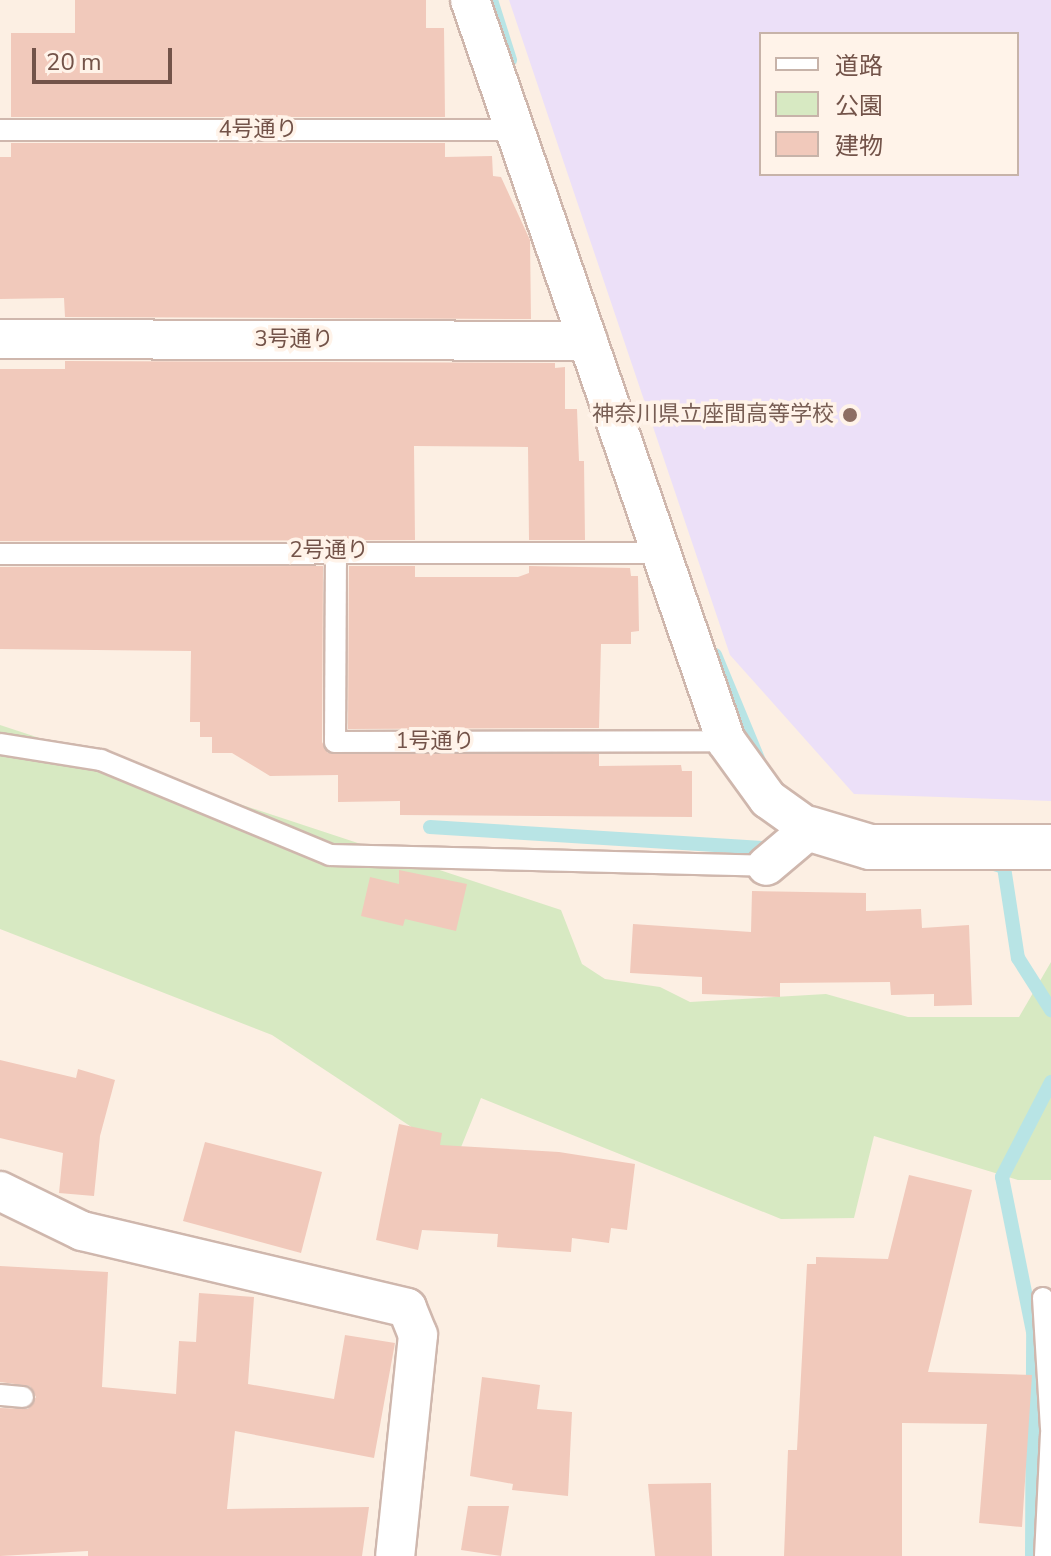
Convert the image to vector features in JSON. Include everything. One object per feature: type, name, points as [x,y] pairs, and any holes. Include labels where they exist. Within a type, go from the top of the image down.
[{"type":"street","points":[[470,0],[658,553],[726,741],[768,799],[810,829],[870,847],[1051,847]]},
{"type":"street","name":"3号通り","points":[[0,339],[588,341]]},
{"type":"street","points":[[766,866],[810,829]]},
{"type":"street","points":[[0,1191],[82,1231],[407,1308],[418,1335],[395,1556]]},
{"type":"lane","name":"4号通り","points":[[0,130],[515,130]]},
{"type":"lane","name":"2号通り","points":[[0,554],[336,550],[658,553]]},
{"type":"lane","name":"1号通り","points":[[336,550],[335,742],[726,741]]},
{"type":"lane","points":[[0,744],[101,760],[330,855],[766,866]]},
{"type":"lane","points":[[1043,1298],[1051,1431],[1045,1556]]},
{"type":"lane","points":[[0,1395],[23,1397]]},
{"type":"shaded area","name":"神奈川県立座間高等学校","points":[[509,0],[1051,0],[1051,801],[854,794],[730,655]]},
{"type":"green space","points":[[0,725],[561,910],[582,964],[605,979],[660,987],[690,1002],[826,994],[908,1017],[1019,1017],[1051,962],[1051,1180],[1018,1180],[874,1136],[854,1218],[781,1219],[481,1098],[457,1157],[272,1035],[0,929]]},
{"type":"building","points":[[75,0],[426,0],[426,28],[444,28],[445,117],[11,117],[11,33],[75,33]]},
{"type":"building","points":[[11,143],[445,143],[445,157],[492,156],[493,176],[501,177],[530,240],[531,319],[65,317],[64,298],[0,299],[0,157],[11,157]]},
{"type":"building","points":[[65,361],[555,363],[555,368],[565,367],[565,409],[577,409],[579,461],[584,461],[585,540],[529,540],[528,447],[414,446],[415,540],[0,541],[0,369],[65,369]]},
{"type":"building","points":[[323,566],[322,742],[328,753],[599,754],[599,766],[681,765],[682,771],[692,771],[692,817],[400,815],[400,801],[338,802],[338,775],[270,776],[232,753],[212,753],[212,737],[200,737],[200,722],[190,722],[191,651],[0,649],[0,567]]},
{"type":"building","points":[[349,566],[415,566],[415,577],[518,577],[529,573],[529,566],[630,568],[631,576],[638,576],[639,631],[631,632],[631,644],[601,644],[599,728],[348,729]]},
{"type":"building","points":[[399,870],[467,884],[456,931],[405,919],[403,926],[361,916],[370,877],[399,884]]},
{"type":"building","points":[[752,891],[866,893],[866,911],[921,909],[922,928],[969,925],[972,1005],[934,1006],[934,994],[891,995],[890,982],[780,983],[780,997],[702,994],[702,977],[630,973],[633,924],[751,932]]},
{"type":"building","points":[[0,1060],[76,1078],[78,1069],[115,1080],[100,1136],[94,1196],[59,1193],[63,1153],[0,1138]]},
{"type":"building","points":[[399,1124],[442,1133],[440,1145],[559,1152],[635,1164],[627,1230],[611,1228],[609,1243],[572,1238],[571,1252],[497,1247],[498,1234],[422,1230],[418,1250],[376,1240]]},
{"type":"building","points":[[205,1142],[322,1172],[301,1253],[183,1221]]},
{"type":"building","points":[[909,1175],[972,1190],[928,1372],[1032,1375],[1022,1527],[979,1523],[987,1424],[902,1423],[902,1556],[784,1556],[788,1450],[797,1450],[807,1264],[816,1264],[816,1257],[888,1259]]},
{"type":"building","points":[[0,1266],[108,1272],[102,1387],[176,1394],[179,1341],[196,1342],[199,1293],[254,1297],[248,1384],[334,1399],[345,1335],[395,1343],[374,1458],[235,1431],[227,1509],[369,1507],[362,1556],[88,1556],[88,1551],[0,1556],[0,1408],[28,1409],[36,1397],[30,1386],[0,1382]]},
{"type":"building","points":[[482,1377],[540,1385],[537,1409],[572,1412],[568,1496],[512,1490],[513,1484],[470,1476]]},
{"type":"building","points":[[711,1483],[712,1556],[655,1556],[648,1484]]},
{"type":"building","points":[[468,1506],[509,1506],[501,1556],[461,1550]]},
{"type":"waterway","points":[[491,0],[510,60]]},
{"type":"waterway","points":[[715,655],[759,761]]},
{"type":"waterway","points":[[430,827],[762,848]]},
{"type":"waterway","points":[[991,863],[1004,867],[1018,958],[1051,1010]]},
{"type":"waterway","points":[[1032,1556],[1033,1332],[1002,1177],[1051,1082]]},
{"type":"place","name":"神奈川県立座間高等学校","points":[[850,415]]}]
